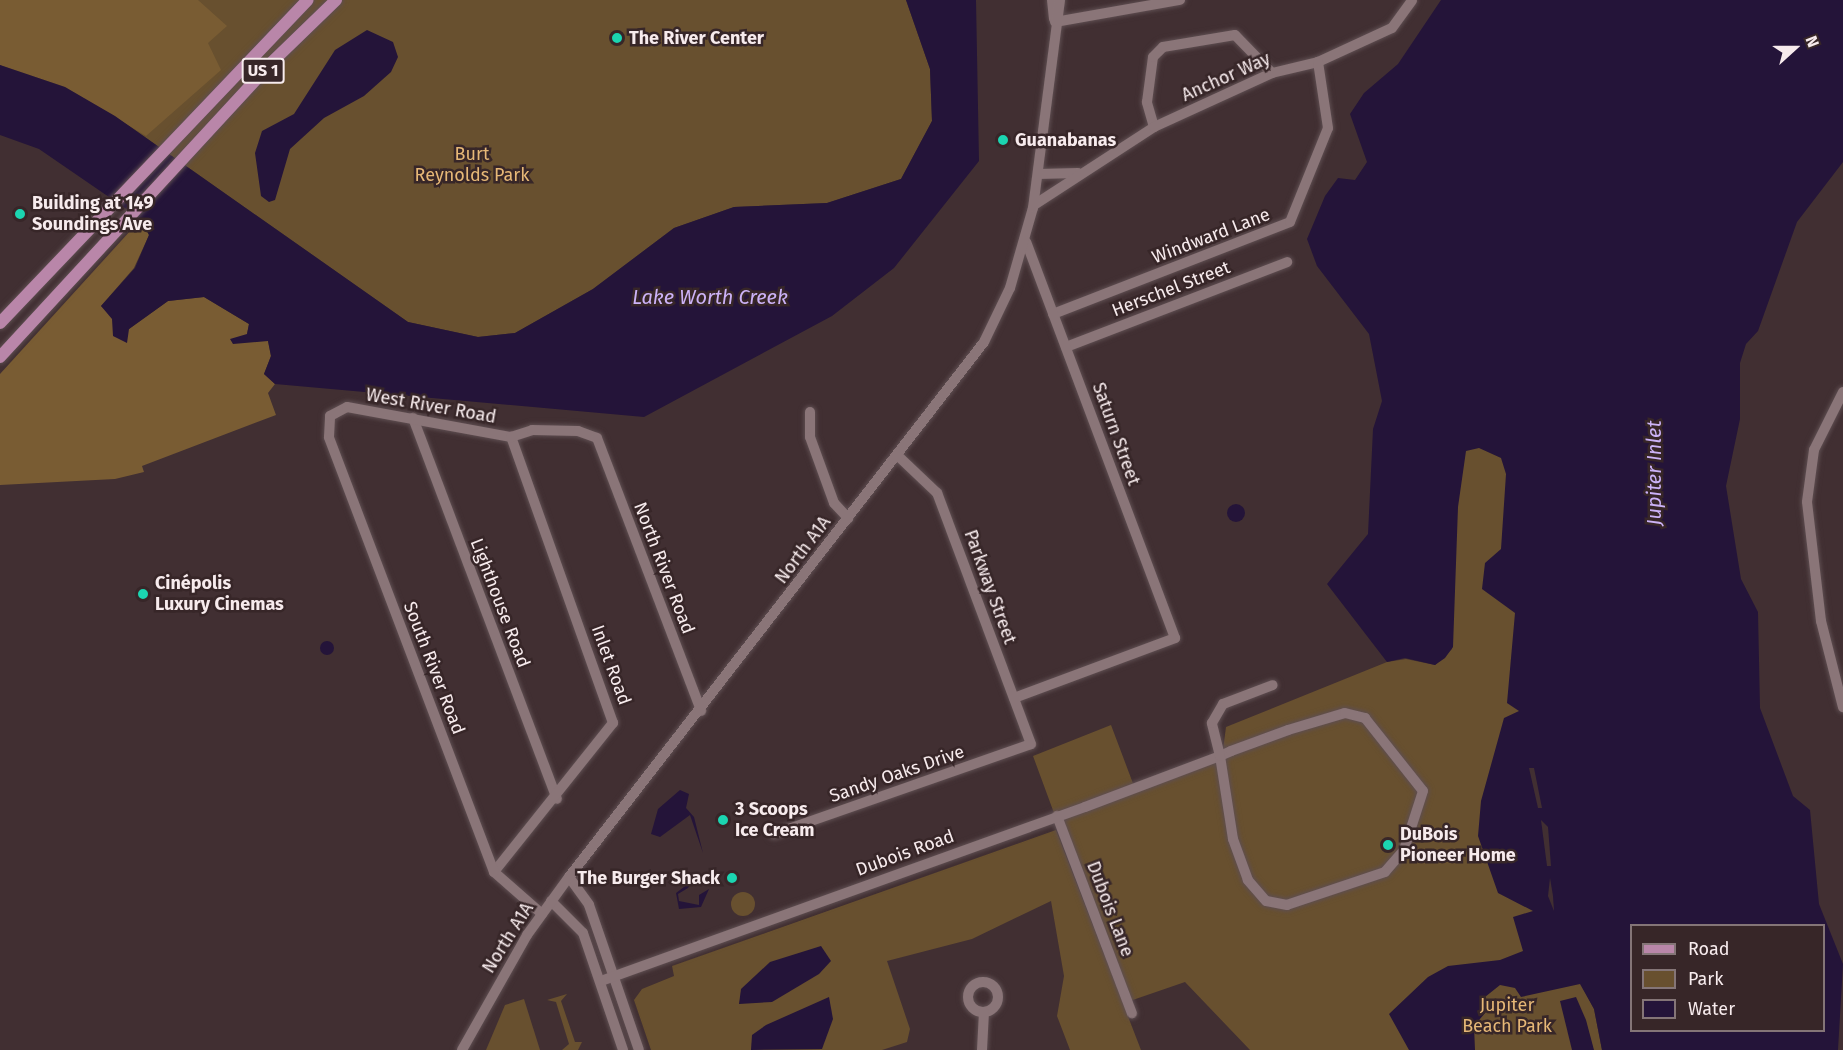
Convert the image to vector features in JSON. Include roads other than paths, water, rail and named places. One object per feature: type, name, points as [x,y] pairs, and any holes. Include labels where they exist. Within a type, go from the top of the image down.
[{"type":"main road","name":"US 1","points":[[0,323],[308,0]]},
{"type":"main road","name":"US 1","points":[[0,357],[194,145],[336,0]]},
{"type":"street","name":"North A1A","points":[[1052,0],[1055,22]]},
{"type":"street","name":"North A1A","points":[[462,1050],[542,914],[569,877],[701,711],[984,342],[1026,242],[1034,206],[1055,22],[1060,0]]},
{"type":"street","points":[[1055,22],[1180,0]]},
{"type":"street","name":"Anchor Way","points":[[1034,206],[1081,172],[1154,128],[1272,73],[1318,62],[1392,28],[1413,0]]},
{"type":"street","points":[[1154,128],[1147,102],[1151,64],[1163,47],[1234,35],[1272,73]]},
{"type":"street","name":"Windward Lane","points":[[1053,314],[1290,222],[1328,128],[1318,62]]},
{"type":"street","name":"Anchor Way","points":[[1038,174],[1081,172]]},
{"type":"street","name":"Saturn Street","points":[[1014,698],[1175,638],[1026,242]]},
{"type":"street","name":"Herschel Street","points":[[1066,347],[1287,262]]},
{"type":"street","points":[[1843,392],[1814,450],[1807,502],[1819,610],[1843,706]]},
{"type":"street","name":"West River Road","points":[[330,416],[347,407],[511,437],[532,430],[578,431],[597,438]]},
{"type":"street","points":[[810,412],[810,437],[834,503],[848,518]]},
{"type":"street","name":"South River Road","points":[[330,416],[328,437],[494,872],[542,914]]},
{"type":"street","name":"Lighthouse Road","points":[[413,418],[557,799]]},
{"type":"street","name":"Inlet Road","points":[[494,872],[557,799],[611,730],[613,716],[511,437]]},
{"type":"street","name":"North River Road","points":[[597,438],[701,711]]},
{"type":"street","name":"Parkway Street","points":[[897,455],[937,493],[1031,744]]},
{"type":"street","points":[[1220,756],[1212,723],[1223,704],[1273,685]]},
{"type":"street","name":"Dubois Road","points":[[601,981],[1220,756],[1352,712],[1365,718],[1421,785],[1424,798],[1404,850],[1385,872],[1300,902],[1272,904],[1252,886],[1236,849],[1220,756]]},
{"type":"street","name":"Sandy Oaks Drive","points":[[774,834],[1031,744]]},
{"type":"street","name":"Dubois Lane","points":[[1057,816],[1132,1013]]},
{"type":"street","points":[[569,877],[589,905],[639,1050]]},
{"type":"street","points":[[551,902],[579,926],[601,981],[622,1050]]},
{"type":"street","points":[[982,1050],[984,1012]]},
{"type":"water","name":"Lake Worth Creek","points":[[906,0],[976,0],[979,161],[894,268],[832,316],[644,417],[275,384],[264,374],[271,356],[268,341],[233,344],[230,339],[247,334],[249,324],[204,297],[168,301],[129,329],[127,343],[113,336],[112,319],[101,306],[135,268],[149,235],[141,219],[39,149],[0,135],[0,65],[65,87],[115,116],[408,322],[478,337],[515,333],[593,289],[674,228],[734,207],[827,203],[901,179],[932,121],[930,69]]},
{"type":"water","name":"Jupiter Inlet","points":[[1441,0],[1843,0],[1843,162],[1797,222],[1758,331],[1746,344],[1740,363],[1740,419],[1726,486],[1741,579],[1758,612],[1760,708],[1793,796],[1810,810],[1819,904],[1843,964],[1838,1050],[1602,1050],[1594,1009],[1580,984],[1521,997],[1515,988],[1500,985],[1485,997],[1491,1006],[1474,1026],[1475,1050],[1409,1050],[1389,1014],[1428,977],[1448,966],[1500,960],[1523,951],[1513,917],[1533,911],[1498,893],[1478,836],[1481,801],[1504,718],[1519,711],[1507,703],[1515,613],[1482,589],[1485,563],[1501,549],[1506,474],[1501,458],[1479,448],[1466,451],[1458,507],[1453,647],[1445,658],[1435,665],[1405,658],[1387,662],[1327,584],[1368,534],[1373,429],[1382,401],[1369,334],[1317,266],[1307,239],[1325,196],[1338,178],[1355,180],[1367,162],[1350,114],[1364,93],[1398,64]]},
{"type":"water","points":[[367,30],[393,42],[398,57],[391,72],[364,96],[324,118],[290,149],[275,200],[269,202],[261,196],[255,153],[262,131],[294,114],[335,50]]},
{"type":"water","points":[[1236,504],[1242,507],[1245,513],[1242,519],[1236,522],[1230,519],[1227,513],[1230,507]]},
{"type":"water","points":[[327,641],[332,643],[334,648],[332,653],[327,655],[322,653],[320,648],[322,643]]},
{"type":"water","points":[[680,790],[689,794],[686,808],[694,817],[703,853],[690,815],[660,837],[651,834],[658,809]]},
{"type":"water","points":[[690,874],[694,878],[688,888],[678,894],[679,901],[699,905],[699,895],[709,889],[701,907],[679,909],[676,893],[688,884]]},
{"type":"water","points":[[821,946],[831,961],[819,974],[772,1002],[739,1004],[741,989],[770,962]]},
{"type":"water","points":[[829,997],[833,1019],[822,1049],[751,1050],[752,1035],[766,1025]]},
{"type":"water","points":[[1576,997],[1586,1020],[1594,1050],[1572,1050],[1560,1001]]},
{"type":"place","name":"The River Center","points":[[617,38]]},
{"type":"place","name":"Guanabanas","points":[[1003,140]]},
{"type":"place","name":"Building at 149 Soundings Ave","points":[[20,214]]},
{"type":"place","name":"Cinépolis Luxury Cinemas","points":[[143,594]]},
{"type":"place","name":"3 Scoops Ice Cream","points":[[723,820]]},
{"type":"place","name":"DuBois Pioneer Home","points":[[1388,845]]},
{"type":"place","name":"The Burger Shack","points":[[732,878]]},
{"type":"park label","name":"Burt Reynolds Park","points":[[472,165]]},
{"type":"park label","name":"Jupiter Beach Park","points":[[1507,1016]]}]
